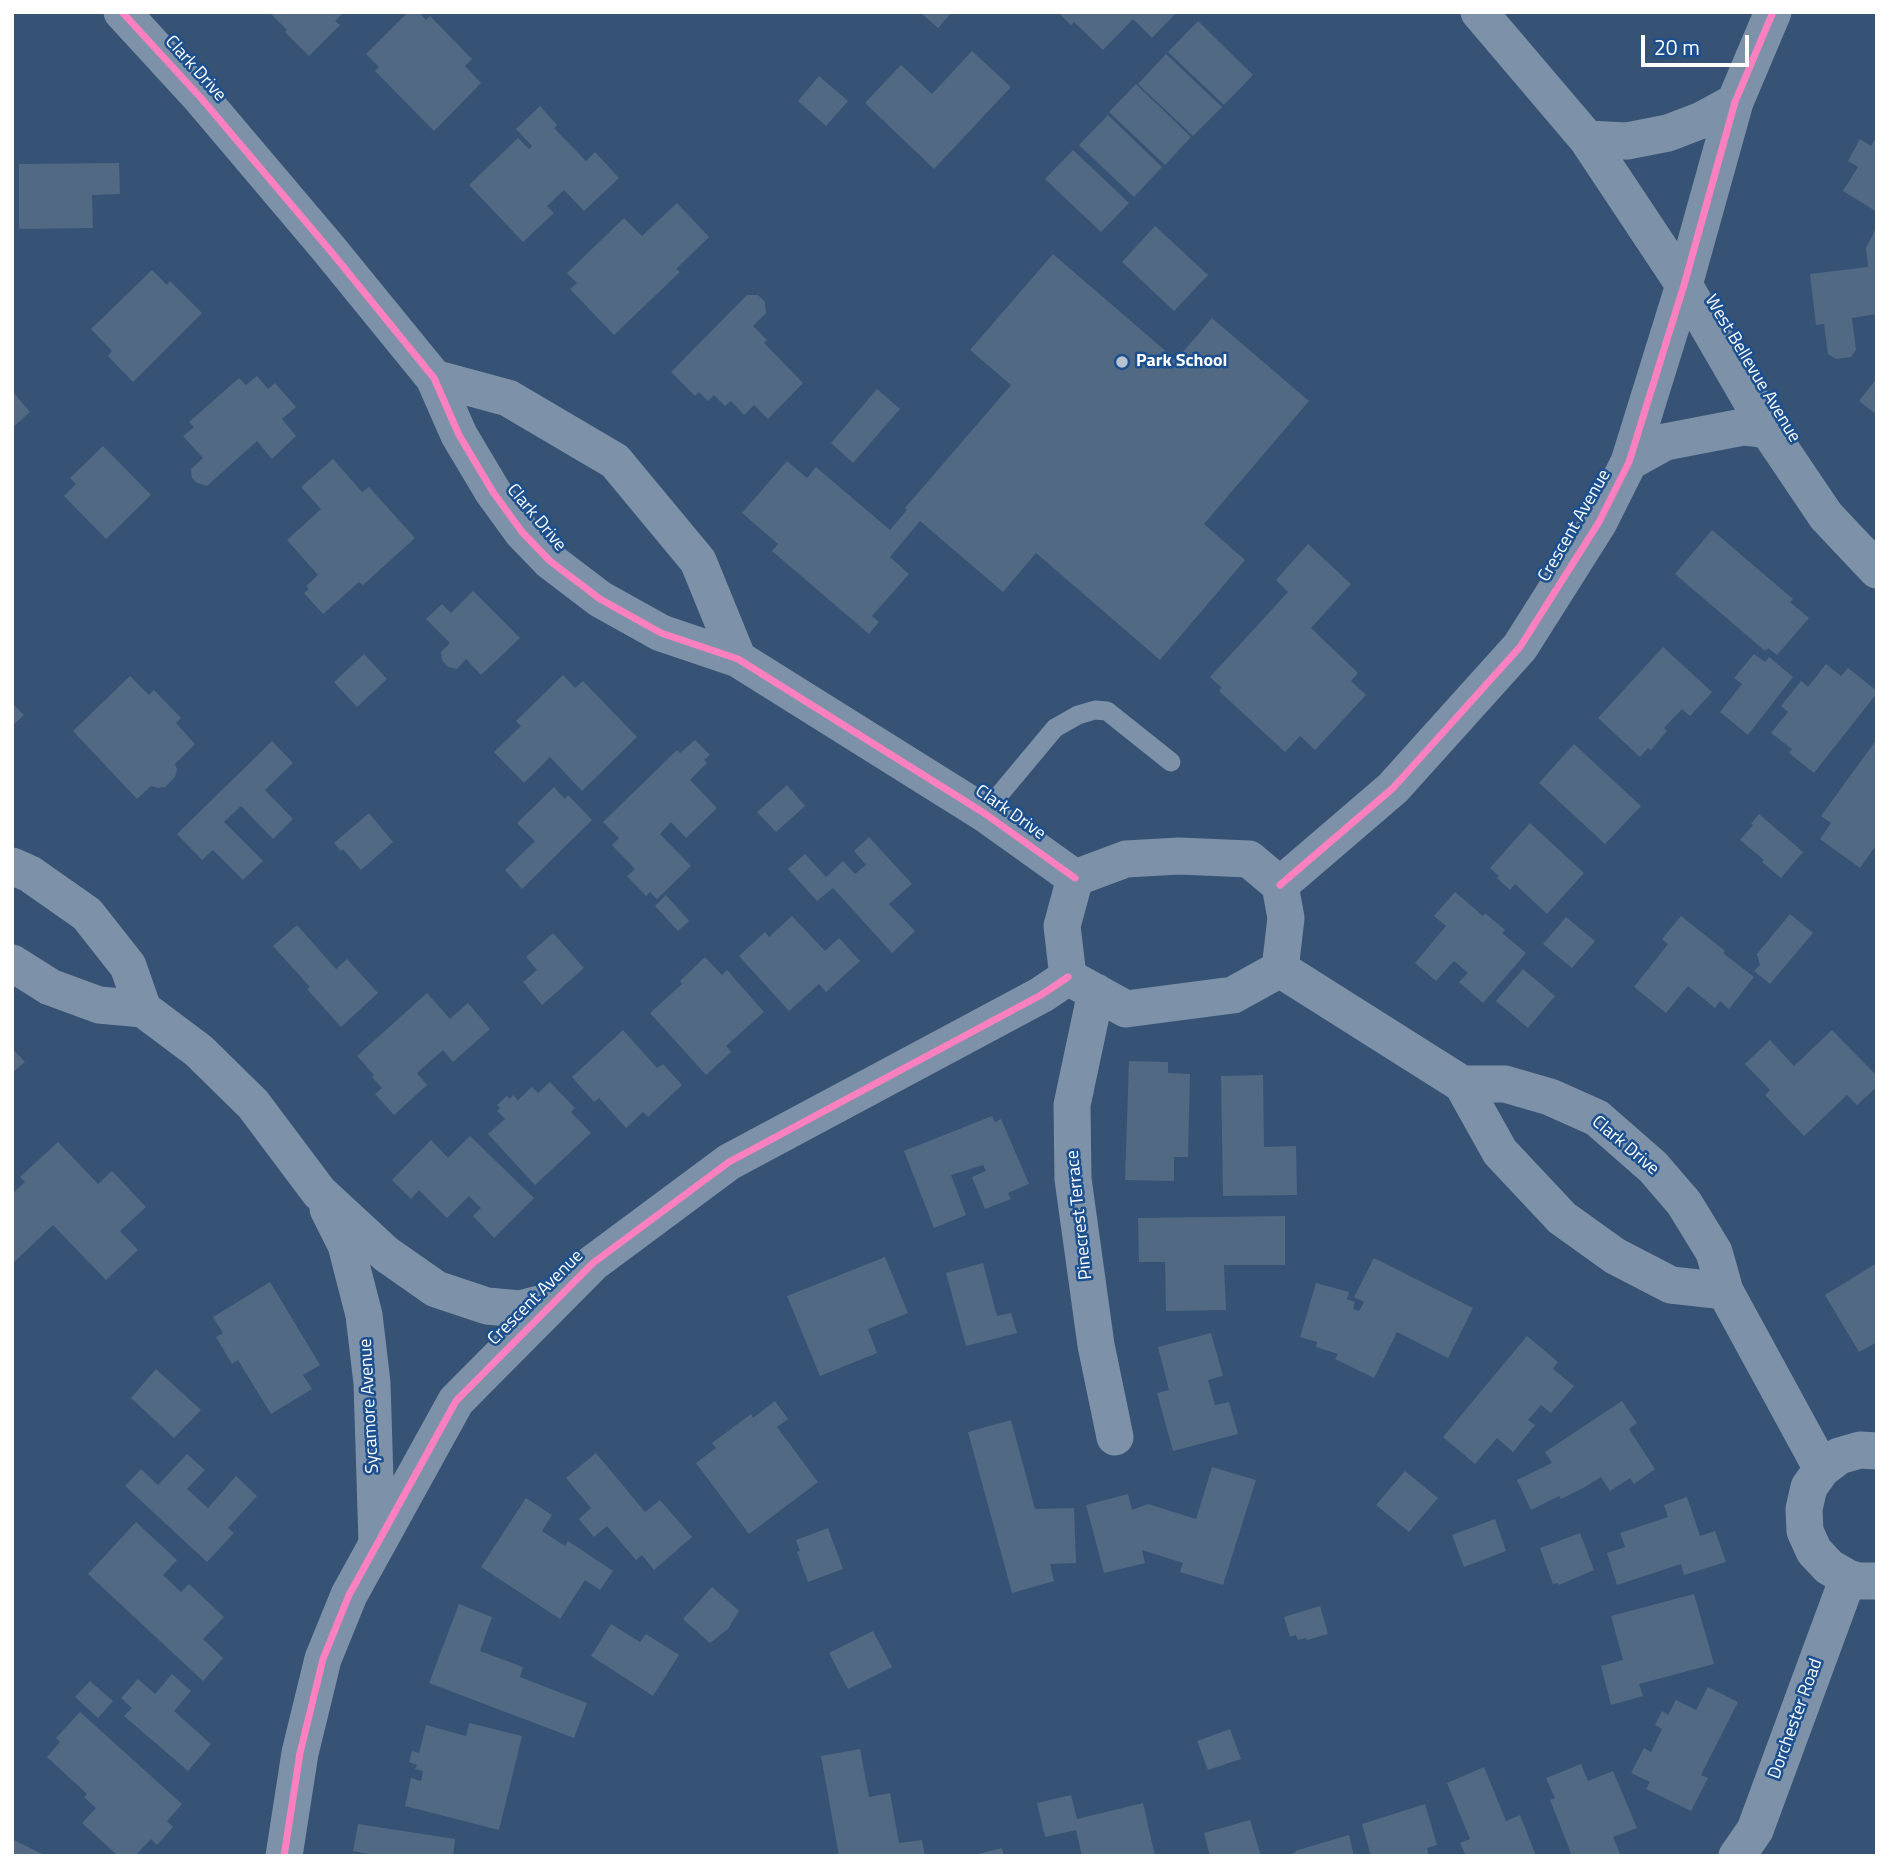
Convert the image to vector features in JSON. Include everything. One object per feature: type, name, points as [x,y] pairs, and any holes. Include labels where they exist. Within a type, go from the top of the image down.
[{"type":"street","name":"Clark Drive","points":[[122,12],[201,99],[435,378],[458,435],[493,492],[522,532],[550,561],[600,599],[661,633],[738,659],[984,813],[1074,878]]},
{"type":"street","name":"West Bellevue Avenue","points":[[1479,12],[1587,139],[1685,285],[1768,430],[1826,516],[1877,570]]},
{"type":"street","name":"Crescent Avenue","points":[[1280,885],[1393,789],[1520,647],[1599,522],[1629,462],[1685,285],[1735,102],[1773,12]]},
{"type":"street","points":[[1587,139],[1628,141],[1668,132],[1702,120],[1735,102]]},
{"type":"street","points":[[435,378],[508,398],[615,461],[698,561],[738,659]]},
{"type":"street","name":"Crescent Avenue","points":[[1629,462],[1665,442],[1743,427],[1768,430]]},
{"type":"street","points":[[1179,856],[1249,859],[1280,885],[1286,918],[1280,969],[1233,995],[1126,1009],[1082,985],[1062,926],[1074,878],[1126,859],[1179,856]]},
{"type":"street","points":[[12,866],[30,874],[87,914],[128,966],[143,1009],[99,1004],[50,987],[12,963]]},
{"type":"street","points":[[1280,969],[1462,1084],[1500,1152],[1562,1218],[1615,1256],[1671,1285],[1725,1291]]},
{"type":"street","name":"Crescent Avenue","points":[[284,1856],[300,1753],[323,1659],[349,1595],[456,1401],[593,1263],[729,1162],[1041,995],[1082,985]]},
{"type":"street","name":"Pinecrest Terrace","points":[[1082,985],[1072,1105],[1073,1179],[1096,1346],[1115,1437]]},
{"type":"street","name":"Sycamore Avenue","points":[[143,1009],[199,1051],[253,1104],[319,1192],[346,1245],[364,1315],[373,1383],[377,1544]]},
{"type":"street","name":"Clark Drive","points":[[1462,1084],[1505,1084],[1550,1097],[1597,1118],[1653,1167],[1684,1203],[1714,1252],[1725,1291],[1822,1469]]},
{"type":"street","name":"Sycamore Avenue","points":[[319,1192],[386,1254],[436,1289],[487,1306],[520,1309],[555,1300]]},
{"type":"street","points":[[1862,1579],[1829,1567],[1814,1552],[1805,1531],[1804,1509],[1809,1487],[1822,1469],[1839,1456],[1860,1450],[1877,1451]]},
{"type":"street","name":"Dorchester Road","points":[[1737,1856],[1755,1830],[1862,1579]]},
{"type":"lane","points":[[984,813],[1055,728],[1078,715],[1095,710],[1107,711],[1171,762]]},
{"type":"building","points":[[269,12],[344,12],[335,21],[340,25],[309,56]]},
{"type":"building","points":[[408,12],[419,12],[426,20],[430,16],[472,59],[465,66],[481,83],[434,131],[375,71],[379,67],[366,54]]},
{"type":"building","points":[[920,12],[952,12],[938,28]]},
{"type":"building","points":[[1058,12],[1177,12],[1152,38],[1133,19],[1103,50],[1074,22],[1071,25]]},
{"type":"building","points":[[1198,21],[1253,75],[1224,105],[1168,52]]},
{"type":"building","points":[[972,51],[1011,87],[934,169],[865,103],[901,65],[932,94]]},
{"type":"building","points":[[1166,54],[1222,107],[1193,136],[1138,84]]},
{"type":"building","points":[[819,76],[848,101],[826,126],[798,101]]},
{"type":"building","points":[[1136,84],[1191,137],[1165,165],[1109,112]]},
{"type":"building","points":[[540,106],[557,125],[554,128],[586,161],[595,152],[619,178],[584,211],[564,190],[547,206],[554,213],[523,242],[469,185],[518,138],[529,149],[532,146],[516,129]]},
{"type":"building","points":[[1108,115],[1162,167],[1134,197],[1079,145]]},
{"type":"building","points":[[1877,136],[1877,212],[1843,191],[1858,167],[1848,161],[1860,139],[1871,146]]},
{"type":"building","points":[[1073,150],[1129,203],[1101,232],[1045,179]]},
{"type":"building","points":[[119,163],[120,194],[92,195],[93,228],[19,229],[19,164]]},
{"type":"building","points":[[677,203],[709,237],[676,269],[680,272],[614,335],[570,289],[577,283],[567,273],[624,218],[642,236]]},
{"type":"building","points":[[1155,226],[1208,275],[1174,311],[1122,262]]},
{"type":"building","points":[[1877,226],[1877,314],[1852,318],[1856,350],[1851,357],[1836,359],[1828,354],[1824,324],[1816,325],[1810,274],[1868,267],[1866,248]]},
{"type":"building","points":[[1053,254],[1176,360],[1212,318],[1309,401],[1204,524],[1245,560],[1160,660],[1036,553],[1003,592],[920,521],[890,557],[909,574],[872,616],[879,622],[869,634],[772,551],[778,544],[742,513],[787,461],[807,478],[816,467],[890,530],[907,510],[905,508],[1011,385],[970,350]]},
{"type":"building","points":[[152,270],[167,285],[170,281],[202,313],[133,382],[108,356],[112,351],[91,329]]},
{"type":"building","points":[[747,295],[758,295],[765,302],[766,313],[753,326],[767,340],[764,343],[803,383],[768,419],[754,405],[744,415],[731,401],[725,406],[714,395],[708,401],[699,392],[695,396],[671,372]]},
{"type":"building","points":[[257,376],[268,389],[275,383],[296,407],[282,419],[296,436],[272,459],[257,441],[207,486],[197,483],[192,478],[191,469],[203,458],[183,436],[194,427],[189,422],[239,378],[246,385]]},
{"type":"building","points":[[1877,378],[1877,415],[1859,401]]},
{"type":"building","points":[[877,389],[900,409],[853,463],[831,443]]},
{"type":"building","points":[[12,391],[30,412],[12,428]]},
{"type":"building","points":[[103,446],[151,495],[106,539],[64,496],[76,484],[70,478]]},
{"type":"building","points":[[333,459],[362,492],[369,487],[415,538],[363,585],[359,582],[323,614],[304,593],[309,589],[306,586],[318,575],[287,540],[321,509],[301,487]]},
{"type":"building","points":[[1712,530],[1793,599],[1790,602],[1809,618],[1777,655],[1768,648],[1765,651],[1675,574]]},
{"type":"building","points":[[1308,544],[1351,584],[1311,628],[1358,673],[1351,681],[1366,695],[1315,750],[1300,736],[1285,752],[1219,691],[1222,688],[1210,677],[1288,592],[1276,580]]},
{"type":"building","points":[[473,591],[520,638],[481,675],[466,659],[457,669],[448,667],[442,660],[441,652],[450,643],[426,619],[442,604],[451,613]]},
{"type":"building","points":[[1663,647],[1712,692],[1690,716],[1682,709],[1664,728],[1667,731],[1651,750],[1648,748],[1640,757],[1598,718]]},
{"type":"building","points":[[364,654],[387,679],[357,707],[334,682]]},
{"type":"building","points":[[1754,654],[1765,662],[1769,657],[1793,677],[1748,735],[1720,712],[1742,684],[1734,678]]},
{"type":"building","points":[[1826,664],[1841,676],[1848,668],[1877,693],[1814,773],[1789,753],[1792,749],[1771,733],[1788,712],[1781,706],[1801,681],[1808,687]]},
{"type":"building","points":[[563,675],[575,688],[583,681],[637,737],[582,791],[550,757],[524,783],[494,752],[521,726],[516,721]]},
{"type":"building","points":[[130,676],[149,695],[154,690],[181,718],[176,723],[195,744],[175,764],[175,777],[165,787],[151,786],[137,799],[73,731]]},
{"type":"building","points":[[12,703],[24,715],[12,726]]},
{"type":"building","points":[[1877,739],[1877,844],[1860,868],[1820,839],[1831,823],[1821,816]]},
{"type":"building","points":[[695,740],[710,755],[704,760],[707,763],[690,780],[717,808],[686,838],[671,822],[660,834],[691,866],[657,899],[650,892],[646,896],[627,876],[635,869],[612,845],[619,838],[603,822],[677,750],[680,753]]},
{"type":"building","points":[[272,741],[293,763],[265,790],[293,819],[273,839],[241,806],[224,822],[263,861],[243,880],[213,850],[202,860],[177,834]]},
{"type":"building","points":[[1574,744],[1641,806],[1605,844],[1539,783]]},
{"type":"building","points":[[787,785],[805,806],[776,832],[757,812]]},
{"type":"building","points":[[554,787],[565,799],[568,795],[592,820],[522,889],[505,870],[535,841],[517,823]]},
{"type":"building","points":[[369,813],[393,842],[361,870],[343,849],[341,851],[334,843]]},
{"type":"building","points":[[1759,814],[1803,852],[1781,878],[1740,840]]},
{"type":"building","points":[[1530,823],[1584,873],[1547,914],[1515,884],[1510,890],[1490,868]]},
{"type":"building","points":[[869,837],[912,884],[889,904],[915,931],[892,953],[833,888],[817,901],[788,869],[805,854],[826,877],[843,861],[855,874],[866,865],[854,851]]},
{"type":"building","points":[[1455,892],[1483,916],[1485,913],[1505,930],[1502,933],[1526,953],[1483,1003],[1459,982],[1468,973],[1454,961],[1436,981],[1415,963],[1446,926],[1434,916]]},
{"type":"building","points":[[666,895],[689,921],[678,931],[655,906]]},
{"type":"building","points":[[1790,914],[1813,933],[1770,984],[1754,971],[1760,965],[1757,954]]},
{"type":"building","points":[[792,916],[825,951],[839,938],[860,961],[826,992],[819,984],[789,1011],[739,956],[765,932],[769,937]]},
{"type":"building","points":[[1681,916],[1754,977],[1729,1009],[1720,1001],[1715,1008],[1688,986],[1666,1013],[1634,987],[1668,944],[1662,939]]},
{"type":"building","points":[[1566,917],[1595,941],[1572,968],[1543,944]]},
{"type":"building","points":[[297,925],[336,969],[347,959],[378,993],[341,1027],[273,946]]},
{"type":"building","points":[[553,933],[584,968],[542,1005],[523,982],[537,970],[526,957]]},
{"type":"building","points":[[705,957],[722,975],[727,970],[764,1012],[726,1046],[731,1052],[706,1075],[650,1013],[682,984],[680,981]]},
{"type":"building","points":[[1523,969],[1555,996],[1528,1028],[1496,1001]]},
{"type":"building","points":[[427,993],[450,1019],[468,1003],[490,1029],[453,1062],[443,1050],[417,1073],[427,1085],[394,1115],[375,1094],[382,1088],[357,1056]]},
{"type":"building","points":[[623,1030],[657,1068],[663,1064],[682,1085],[648,1117],[643,1112],[626,1128],[599,1098],[594,1102],[572,1077]]},
{"type":"building","points":[[1832,1030],[1877,1076],[1877,1087],[1857,1105],[1847,1095],[1804,1136],[1765,1095],[1770,1090],[1745,1064],[1770,1040],[1794,1066]]},
{"type":"building","points":[[12,1048],[25,1062],[12,1073]]},
{"type":"building","points":[[1129,1061],[1168,1062],[1168,1073],[1190,1074],[1188,1157],[1174,1157],[1174,1181],[1125,1180]]},
{"type":"building","points":[[1263,1075],[1264,1147],[1296,1146],[1297,1195],[1223,1196],[1221,1076]]},
{"type":"building","points":[[550,1082],[575,1108],[571,1112],[591,1133],[535,1185],[488,1134],[505,1119],[497,1111],[500,1108],[497,1105],[507,1096],[510,1099],[513,1095],[518,1100],[532,1087],[538,1093]]},
{"type":"building","points":[[992,1116],[995,1122],[1001,1119],[1029,1184],[1008,1193],[1011,1199],[985,1209],[972,1177],[986,1171],[983,1165],[951,1175],[966,1215],[934,1228],[904,1151]]},
{"type":"building","points":[[470,1136],[534,1198],[494,1238],[473,1216],[481,1208],[469,1196],[447,1218],[419,1190],[411,1199],[392,1180],[431,1140],[448,1158]]},
{"type":"building","points":[[58,1142],[98,1184],[112,1171],[146,1207],[120,1231],[138,1250],[106,1280],[53,1225],[12,1264],[12,1194],[25,1182],[20,1177]]},
{"type":"building","points":[[1285,1216],[1285,1265],[1224,1265],[1226,1310],[1166,1311],[1165,1262],[1139,1262],[1138,1218]]},
{"type":"building","points":[[885,1257],[908,1313],[868,1329],[877,1353],[820,1376],[787,1296]]},
{"type":"building","points":[[1374,1258],[1473,1308],[1448,1358],[1397,1332],[1374,1378],[1335,1359],[1338,1354],[1316,1347],[1317,1342],[1300,1337],[1316,1283],[1349,1292],[1347,1299],[1355,1302],[1353,1309],[1359,1311],[1364,1302],[1354,1297]]},
{"type":"building","points":[[983,1263],[997,1316],[1011,1313],[1017,1333],[966,1346],[946,1273]]},
{"type":"building","points":[[1877,1263],[1877,1342],[1859,1352],[1825,1295]]},
{"type":"building","points":[[270,1282],[320,1365],[303,1375],[312,1389],[271,1414],[238,1360],[232,1364],[216,1337],[223,1333],[213,1317]]},
{"type":"building","points":[[1211,1333],[1223,1376],[1208,1380],[1215,1405],[1229,1402],[1238,1434],[1173,1451],[1157,1393],[1169,1390],[1158,1347]]},
{"type":"building","points":[[1527,1336],[1558,1362],[1553,1369],[1574,1386],[1551,1413],[1541,1405],[1528,1420],[1535,1425],[1513,1452],[1497,1438],[1475,1464],[1443,1437]]},
{"type":"building","points":[[156,1369],[201,1410],[174,1438],[131,1398]]},
{"type":"building","points":[[775,1401],[788,1419],[777,1427],[818,1482],[749,1534],[696,1463],[716,1448],[712,1443],[751,1414],[753,1418]]},
{"type":"building","points":[[1622,1401],[1637,1423],[1629,1429],[1655,1469],[1634,1484],[1630,1478],[1610,1491],[1601,1477],[1561,1499],[1559,1496],[1531,1510],[1517,1480],[1552,1463],[1545,1452]]},
{"type":"building","points":[[1011,1420],[1035,1509],[1074,1508],[1076,1563],[1050,1564],[1054,1581],[1012,1593],[968,1432]]},
{"type":"building","points":[[596,1453],[645,1512],[660,1500],[692,1537],[654,1570],[642,1555],[636,1560],[607,1526],[594,1537],[579,1519],[591,1508],[566,1478]]},
{"type":"building","points":[[187,1454],[205,1470],[187,1489],[208,1508],[236,1476],[257,1496],[228,1528],[234,1533],[207,1562],[125,1486],[141,1469],[158,1485]]},
{"type":"building","points":[[1212,1467],[1256,1480],[1223,1585],[1180,1572],[1183,1563],[1142,1550],[1145,1563],[1104,1573],[1086,1505],[1128,1494],[1132,1510],[1148,1504],[1196,1519]]},
{"type":"building","points":[[1405,1471],[1438,1498],[1409,1532],[1376,1505]]},
{"type":"building","points":[[1687,1497],[1700,1536],[1715,1531],[1726,1562],[1684,1575],[1681,1564],[1617,1585],[1607,1553],[1625,1547],[1620,1533],[1668,1517],[1664,1505]]},
{"type":"building","points":[[526,1498],[552,1515],[542,1531],[565,1546],[568,1541],[613,1571],[600,1590],[585,1580],[560,1619],[481,1567]]},
{"type":"building","points":[[1495,1519],[1506,1551],[1464,1567],[1452,1535]]},
{"type":"building","points":[[136,1522],[177,1560],[163,1575],[181,1592],[189,1584],[224,1617],[203,1639],[223,1658],[203,1681],[88,1574]]},
{"type":"building","points":[[828,1528],[843,1569],[808,1582],[797,1552],[800,1551],[796,1540]]},
{"type":"building","points":[[1580,1533],[1594,1570],[1559,1585],[1553,1584],[1540,1548]]},
{"type":"building","points":[[712,1587],[739,1611],[728,1629],[710,1643],[683,1619]]},
{"type":"building","points":[[1694,1594],[1714,1664],[1639,1684],[1643,1696],[1611,1705],[1601,1666],[1623,1660],[1611,1616]]},
{"type":"building","points":[[459,1604],[492,1617],[480,1651],[523,1667],[520,1677],[587,1703],[574,1738],[429,1683]]},
{"type":"building","points":[[1320,1606],[1328,1634],[1307,1640],[1298,1640],[1296,1635],[1290,1637],[1284,1617]]},
{"type":"building","points":[[611,1624],[640,1642],[646,1634],[679,1655],[653,1696],[591,1656]]},
{"type":"building","points":[[873,1631],[892,1667],[848,1689],[829,1653]]},
{"type":"building","points":[[172,1674],[191,1691],[174,1711],[211,1744],[188,1771],[124,1716],[132,1708],[121,1698],[138,1679],[155,1694]]},
{"type":"building","points":[[90,1681],[113,1701],[98,1718],[75,1697]]},
{"type":"building","points":[[1708,1687],[1738,1702],[1701,1775],[1708,1778],[1691,1811],[1646,1789],[1650,1782],[1631,1773],[1644,1748],[1651,1752],[1662,1729],[1655,1725],[1662,1711],[1668,1715],[1676,1700],[1696,1710]]},
{"type":"building","points":[[80,1712],[182,1804],[167,1821],[173,1827],[157,1845],[151,1839],[135,1856],[118,1856],[82,1823],[96,1808],[84,1797],[87,1794],[47,1757],[60,1742],[56,1738]]},
{"type":"building","points":[[469,1723],[522,1736],[499,1830],[405,1806],[411,1778],[421,1781],[423,1771],[415,1769],[417,1765],[409,1762],[412,1751],[419,1753],[426,1725],[466,1736]]},
{"type":"building","points":[[1230,1729],[1241,1759],[1208,1770],[1197,1741]]},
{"type":"building","points":[[860,1749],[869,1797],[890,1793],[899,1843],[922,1840],[925,1856],[839,1856],[821,1756]]},
{"type":"building","points":[[1581,1764],[1588,1781],[1613,1771],[1637,1828],[1613,1837],[1621,1856],[1572,1856],[1550,1800],[1555,1798],[1546,1778]]},
{"type":"building","points":[[1484,1767],[1506,1821],[1520,1815],[1536,1856],[1466,1856],[1460,1843],[1470,1839],[1447,1783]]},
{"type":"building","points":[[1071,1795],[1077,1819],[1143,1803],[1155,1856],[1082,1856],[1076,1830],[1045,1837],[1037,1803]]},
{"type":"building","points":[[1425,1804],[1437,1845],[1427,1848],[1429,1856],[1371,1856],[1362,1824]]},
{"type":"building","points":[[1250,1820],[1261,1856],[1210,1856],[1204,1833]]},
{"type":"building","points":[[358,1824],[455,1839],[453,1856],[367,1856],[353,1851]]},
{"type":"building","points":[[1349,1835],[1354,1856],[1286,1856],[1295,1851]]},
{"type":"building","points":[[12,1839],[46,1856],[12,1856]]},
{"type":"building","points":[[1002,1848],[1004,1856],[974,1856],[974,1855]]},
{"type":"cycle path","points":[[122,12],[201,98],[434,378],[459,435],[493,492],[522,532],[550,561],[600,599],[661,633],[738,659],[984,813],[1075,878]]},
{"type":"cycle path","points":[[1280,885],[1393,788],[1520,647],[1599,522],[1629,462],[1684,285],[1735,102],[1773,12]]},
{"type":"cycle path","points":[[284,1856],[300,1753],[323,1659],[349,1595],[456,1401],[593,1263],[729,1162],[1041,995],[1068,977]]},
{"type":"place","name":"Park School","points":[[1122,362]]}]
